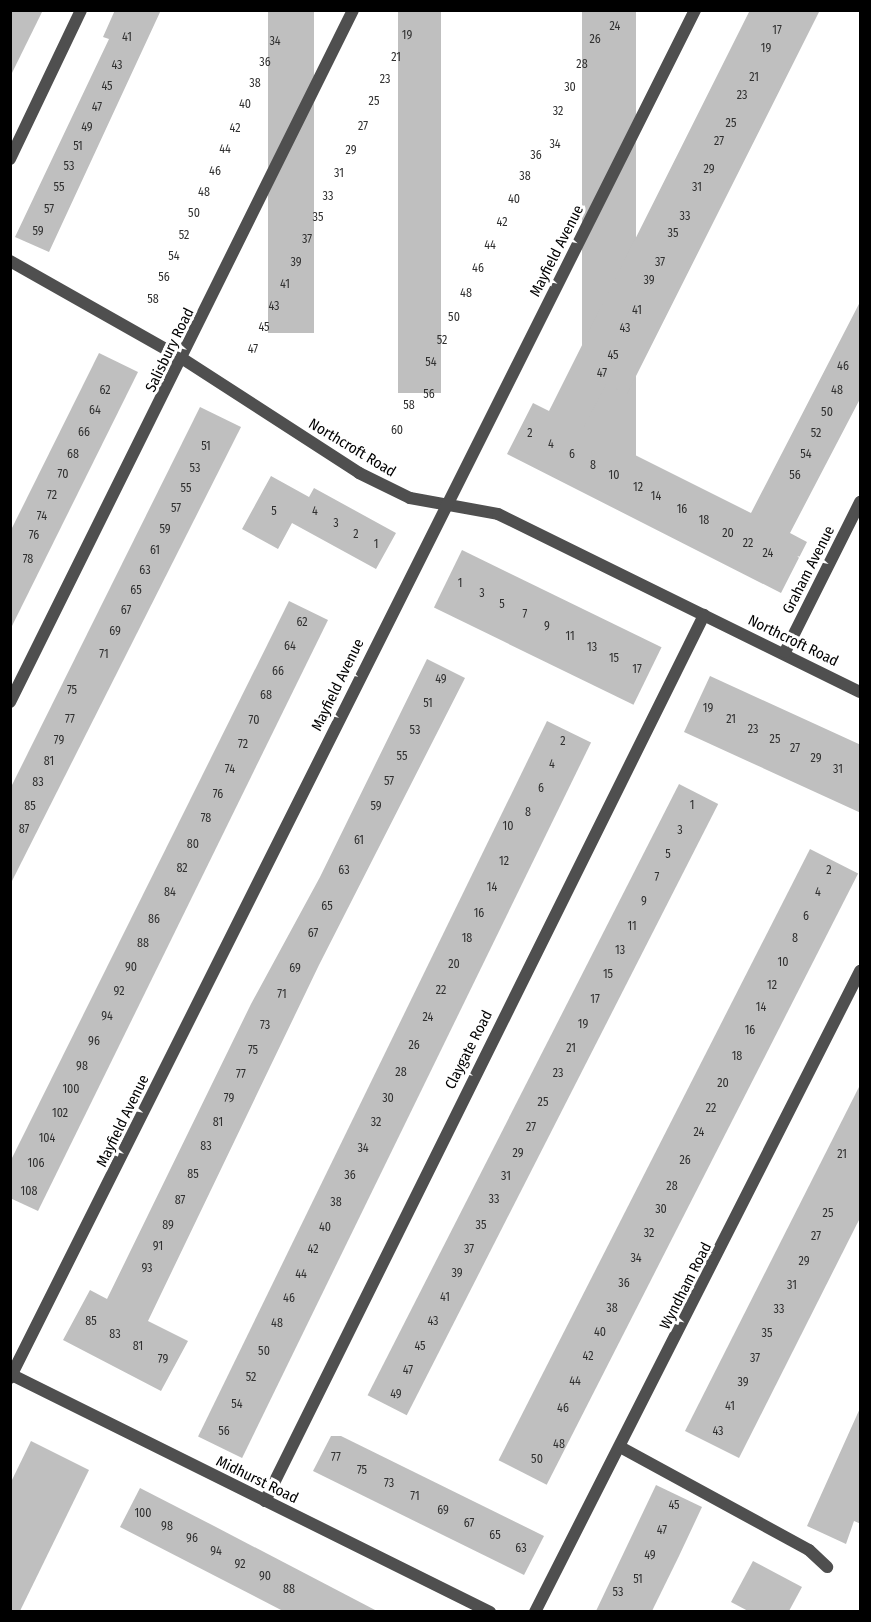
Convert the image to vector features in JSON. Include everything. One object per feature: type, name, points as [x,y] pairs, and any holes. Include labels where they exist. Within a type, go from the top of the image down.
[{"type":"street","points":[[10,159],[81,10]]},
{"type":"street","name":"Salisbury Road","points":[[10,702],[183,358],[353,10]]},
{"type":"street","name":"Mayfield Avenue","points":[[11,1376],[446,502],[695,10]]},
{"type":"street","name":"Northcroft Road","points":[[10,261],[183,358],[359,473],[410,498],[446,502],[498,514],[785,652],[861,692]]},
{"type":"street","name":"Graham Avenue","points":[[785,652],[861,502]]},
{"type":"street","name":"Claygate Road","points":[[265,1501],[473,1074],[704,615]]},
{"type":"street","name":"Wyndham Road","points":[[535,1611],[622,1448],[861,971]]},
{"type":"street","name":"Midhurst Road","points":[[11,1376],[490,1611]]},
{"type":"street","points":[[622,1448],[809,1550],[827,1567]]},
{"type":"building","points":[[10,10],[43,10],[10,77]]},
{"type":"building","points":[[115,10],[161,10],[49,252],[15,237],[109,39],[103,37]]},
{"type":"building","points":[[268,10],[314,10],[314,333],[268,333]]},
{"type":"building","points":[[398,10],[441,10],[441,393],[398,393]]},
{"type":"building","points":[[582,10],[636,10],[636,484],[582,484]]},
{"type":"building","points":[[750,10],[820,10],[627,394],[606,384],[583,429],[751,513],[861,300],[861,397],[790,533],[807,542],[781,593],[507,454],[533,403],[549,411]]},
{"type":"building","points":[[99,353],[138,372],[10,630],[10,532]]},
{"type":"building","points":[[200,407],[241,427],[10,885],[10,789]]},
{"type":"building","points":[[271,476],[309,497],[314,488],[396,533],[376,569],[292,523],[278,549],[242,529]]},
{"type":"building","points":[[462,550],[662,647],[633,705],[434,608]]},
{"type":"building","points":[[289,601],[328,620],[38,1211],[10,1198],[10,1162]]},
{"type":"building","points":[[427,659],[465,678],[319,965],[148,1321],[188,1341],[161,1391],[63,1340],[90,1290],[107,1299],[251,1004],[320,877]]},
{"type":"building","points":[[710,676],[861,745],[861,813],[684,732]]},
{"type":"building","points":[[547,721],[591,742],[242,1458],[198,1436]]},
{"type":"building","points":[[679,784],[718,804],[407,1415],[368,1395]]},
{"type":"building","points":[[810,849],[858,874],[547,1485],[499,1460]]},
{"type":"building","points":[[861,1083],[861,1216],[739,1458],[685,1431]]},
{"type":"building","points":[[861,1406],[861,1524],[854,1521],[846,1544],[807,1526]]},
{"type":"building","points":[[331,1436],[341,1436],[544,1536],[524,1575],[313,1471]]},
{"type":"building","points":[[31,1441],[89,1470],[20,1611],[10,1611],[10,1484]]},
{"type":"building","points":[[656,1485],[702,1507],[679,1556],[652,1611],[596,1611]]},
{"type":"building","points":[[140,1488],[377,1611],[283,1611],[120,1527]]},
{"type":"building","points":[[753,1561],[802,1587],[789,1611],[748,1611],[731,1602]]}]
